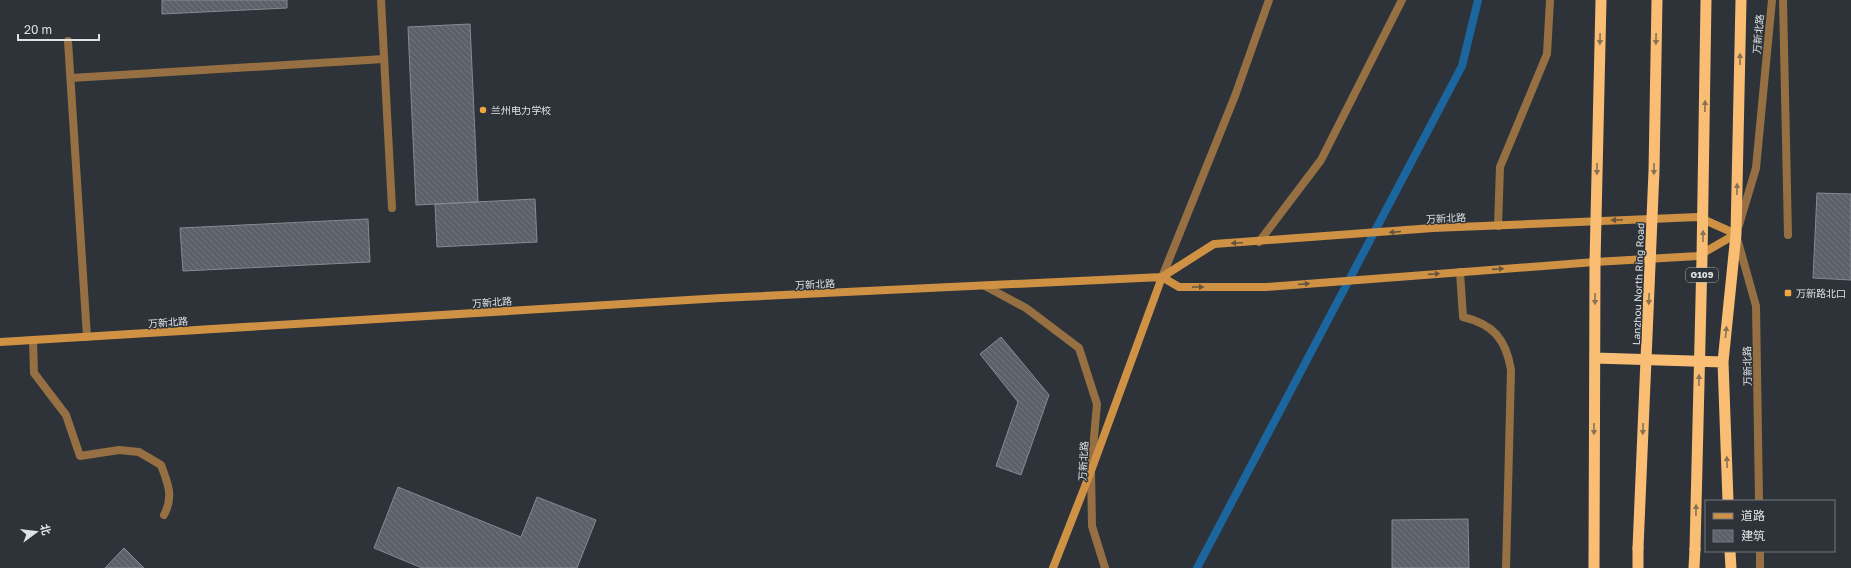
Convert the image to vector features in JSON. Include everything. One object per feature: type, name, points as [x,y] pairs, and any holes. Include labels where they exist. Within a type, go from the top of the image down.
[{"type":"highway","points":[[1594,568],[1595,262],[1601,0]]},
{"type":"highway","name":"Lanzhou North Ring Road","points":[[1638,568],[1654,171],[1657,0]]},
{"type":"highway","name":"G109","points":[[1694,568],[1702,258],[1706,0]]},
{"type":"highway","points":[[1728,500],[1723,362],[1736,234],[1741,0]]},
{"type":"highway","points":[[1595,358],[1723,362]]},
{"type":"highway","points":[[1730,552],[1731,568]]},
{"type":"main road","name":"万新北路","points":[[0,342],[721,298],[1162,277],[1214,244],[1290,240],[1433,228],[1698,217],[1736,234]]},
{"type":"main road","points":[[1053,568],[1091,471],[1162,277],[1179,287],[1266,287],[1595,262],[1698,256],[1736,234]]},
{"type":"street","points":[[381,0],[392,208]]},
{"type":"street","points":[[1162,277],[1235,96],[1269,0]]},
{"type":"street","points":[[1259,242],[1321,160],[1402,0]]},
{"type":"street","points":[[1498,226],[1500,168],[1547,54],[1550,0]]},
{"type":"street","name":"万新北路","points":[[1759,500],[1756,306],[1736,234],[1756,168],[1772,0]]},
{"type":"street","points":[[1783,0],[1788,235]]},
{"type":"street","points":[[68,41],[88,337]]},
{"type":"street","points":[[71,78],[384,59]]},
{"type":"street","points":[[1460,272],[1463,316],[1478,320],[1491,329],[1502,340],[1509,354],[1512,370],[1506,568]]},
{"type":"street","name":"万新北路","points":[[985,286],[1026,308],[1079,348],[1097,404],[1091,471],[1092,526],[1104,568]]},
{"type":"street","points":[[33,340],[34,373],[66,414],[80,456],[119,450],[139,452],[161,465],[170,489],[169,505],[164,515]]},
{"type":"street","points":[[1760,552],[1760,568]]},
{"type":"building","points":[[162,0],[287,0],[287,8],[162,14]]},
{"type":"building","points":[[470,24],[478,202],[416,205],[408,27]]},
{"type":"building","points":[[1817,193],[1851,194],[1851,280],[1813,278]]},
{"type":"building","points":[[535,199],[537,242],[437,247],[435,204]]},
{"type":"building","points":[[368,219],[370,262],[183,271],[180,228]]},
{"type":"building","points":[[1001,337],[1049,395],[1021,475],[996,466],[1018,402],[980,354]]},
{"type":"building","points":[[398,487],[521,537],[537,497],[596,520],[577,568],[422,568],[374,548]]},
{"type":"building","points":[[1468,519],[1469,568],[1392,568],[1392,520]]},
{"type":"building","points":[[124,548],[144,568],[105,568]]},
{"type":"waterway","points":[[1197,568],[1462,66],[1478,0]]},
{"type":"place","name":"兰州电力学校","points":[[483,110]]},
{"type":"place","name":"万新路北口","points":[[1788,293]]}]
